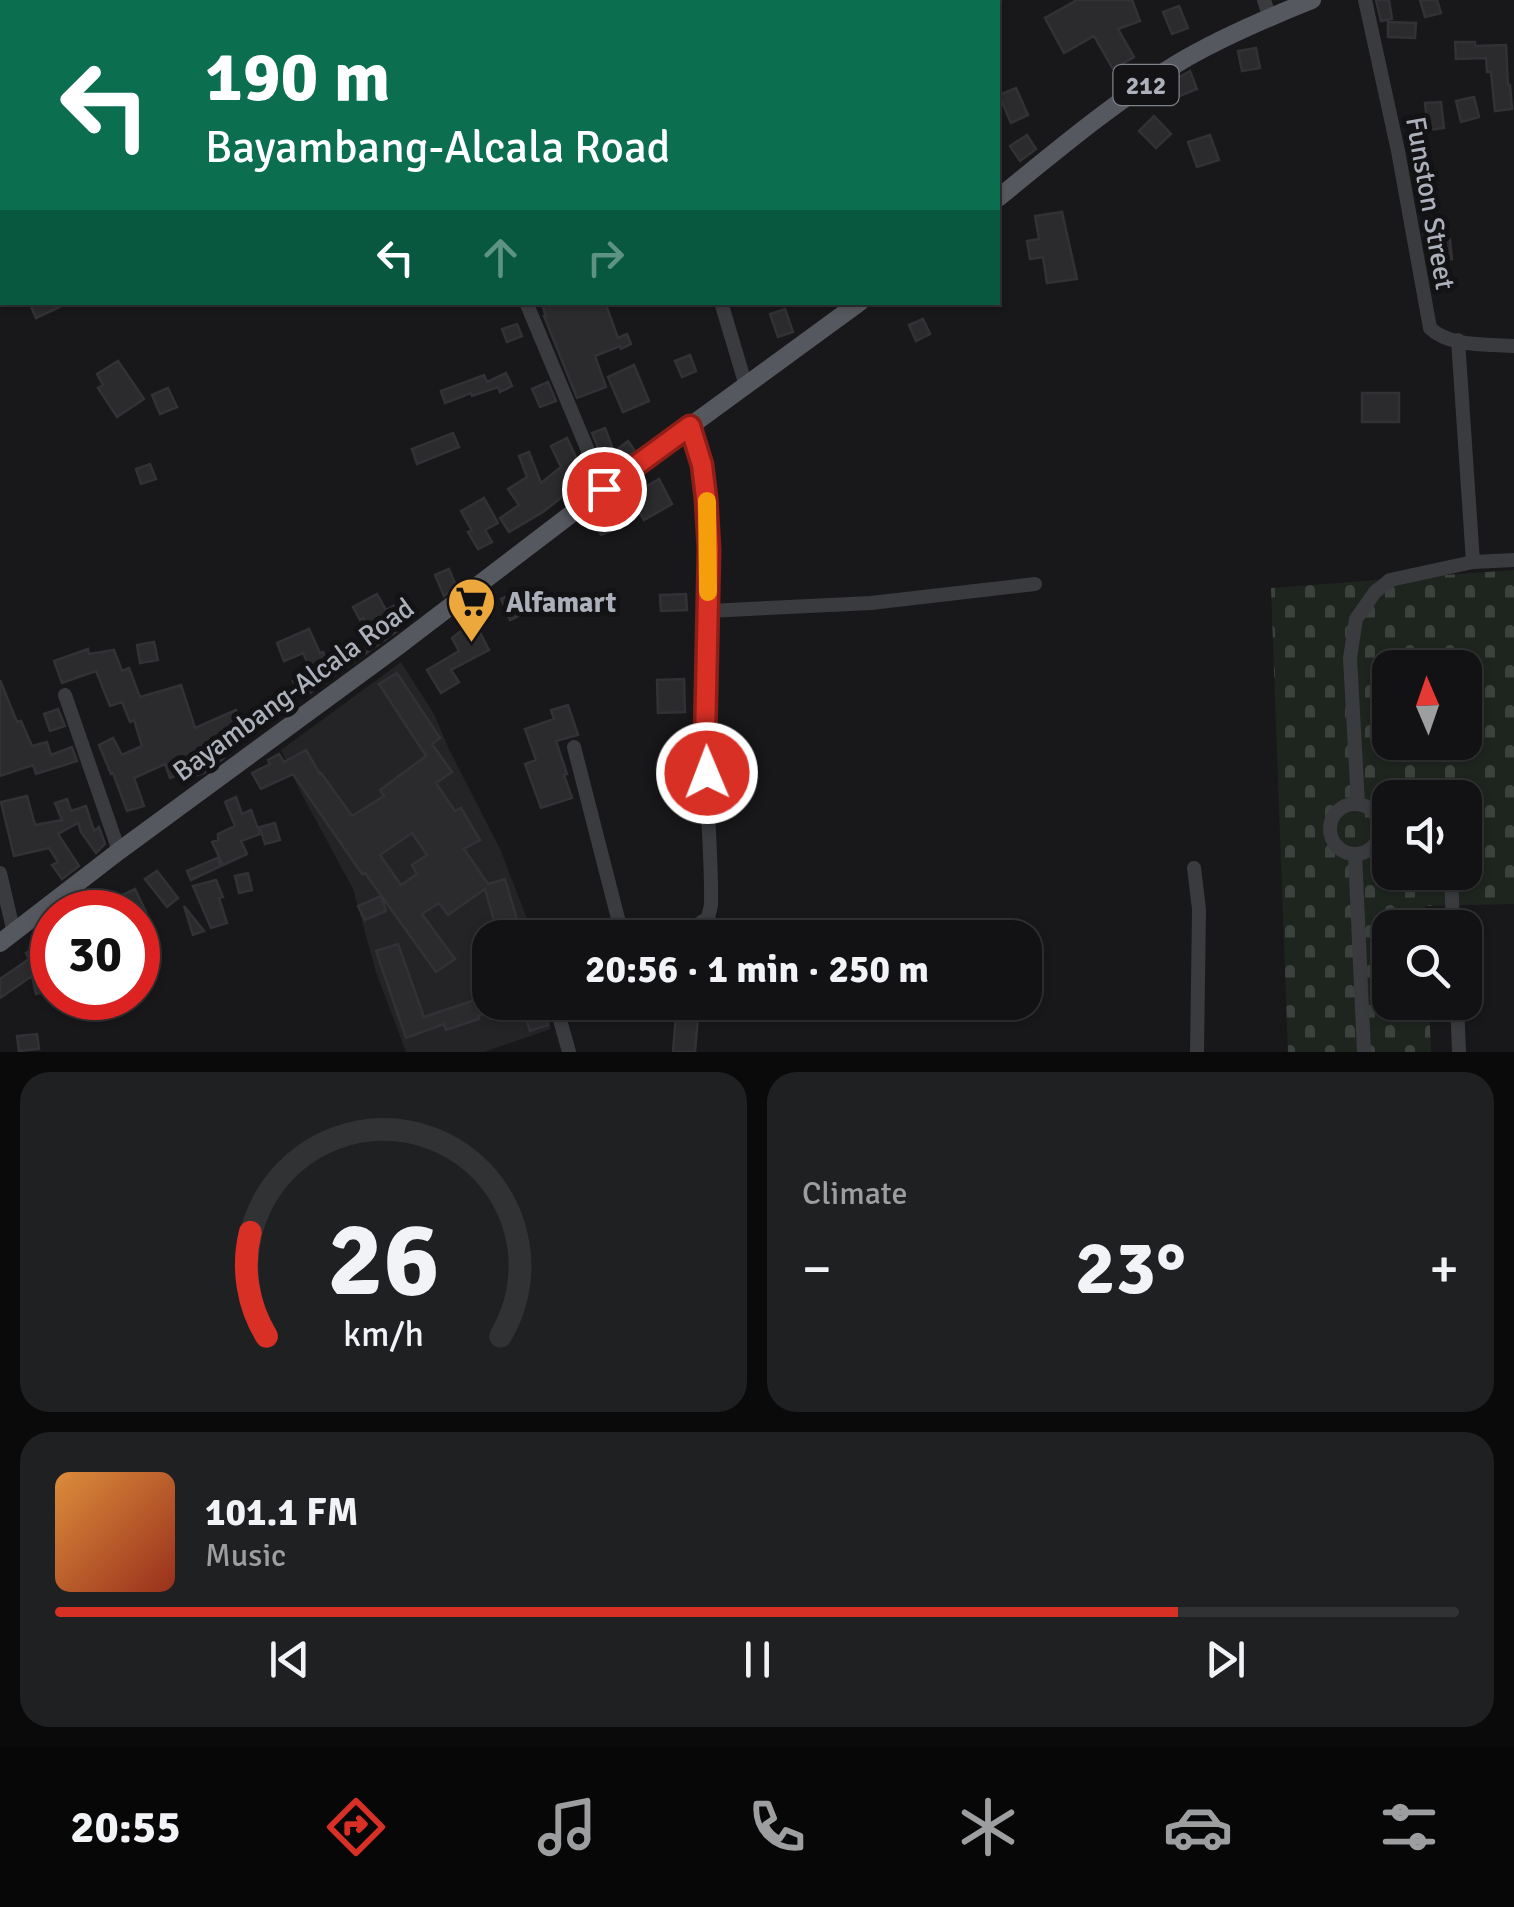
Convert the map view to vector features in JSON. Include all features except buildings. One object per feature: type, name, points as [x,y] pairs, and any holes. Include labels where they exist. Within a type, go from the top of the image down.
[{"type":"main road","name":"212","points":[[1000,196],[1179,62],[1267,9],[1307,1]]},
{"type":"main road","name":"Bayambang-Alcala Road","points":[[7,938],[398,648],[604,489],[856,305]]},
{"type":"street","name":"Funston Street","points":[[1365,0],[1398,151],[1430,328],[1436,335],[1458,340]]},
{"type":"street","points":[[527,305],[604,489]]},
{"type":"street","points":[[722,305],[746,386]]},
{"type":"street","points":[[1472,562],[1458,340],[1514,346]]},
{"type":"street","points":[[690,426],[702,465],[709,549],[705,740],[711,905],[705,920]]},
{"type":"street","points":[[1358,804],[1350,658],[1356,619],[1375,592],[1390,580],[1472,562],[1514,560]]},
{"type":"street","points":[[708,611],[871,603],[1036,584]]},
{"type":"street","points":[[64,695],[120,851]]},
{"type":"street","points":[[574,748],[619,920]]},
{"type":"street","points":[[1358,804],[1375,814],[1380,832],[1371,849],[1356,854],[1336,845],[1330,826],[1340,810],[1358,804]]},
{"type":"street","points":[[1356,854],[1364,1052]]},
{"type":"street","points":[[1194,868],[1199,909],[1197,1052]]},
{"type":"street","points":[[0,872],[7,938]]},
{"type":"street","points":[[560,1020],[569,1052]]},
{"type":"street","points":[[1458,1020],[1459,1052]]},
{"type":"shaded area","points":[[401,662],[434,714],[501,851],[527,920],[472,920],[472,1020],[549,1020],[551,1029],[484,1052],[406,1052],[376,972],[353,889],[281,750]]},
{"type":"green space","points":[[1514,570],[1514,904],[1372,910],[1372,1020],[1430,1020],[1431,1052],[1288,1052],[1271,588]]},
{"type":"slow traffic","points":[[707,501],[708,592]]},
{"type":"place","name":"Alfamart","points":[[471,644]]},
{"type":"route","points":[[604,489],[690,426],[702,465],[709,549],[707,773]]}]
